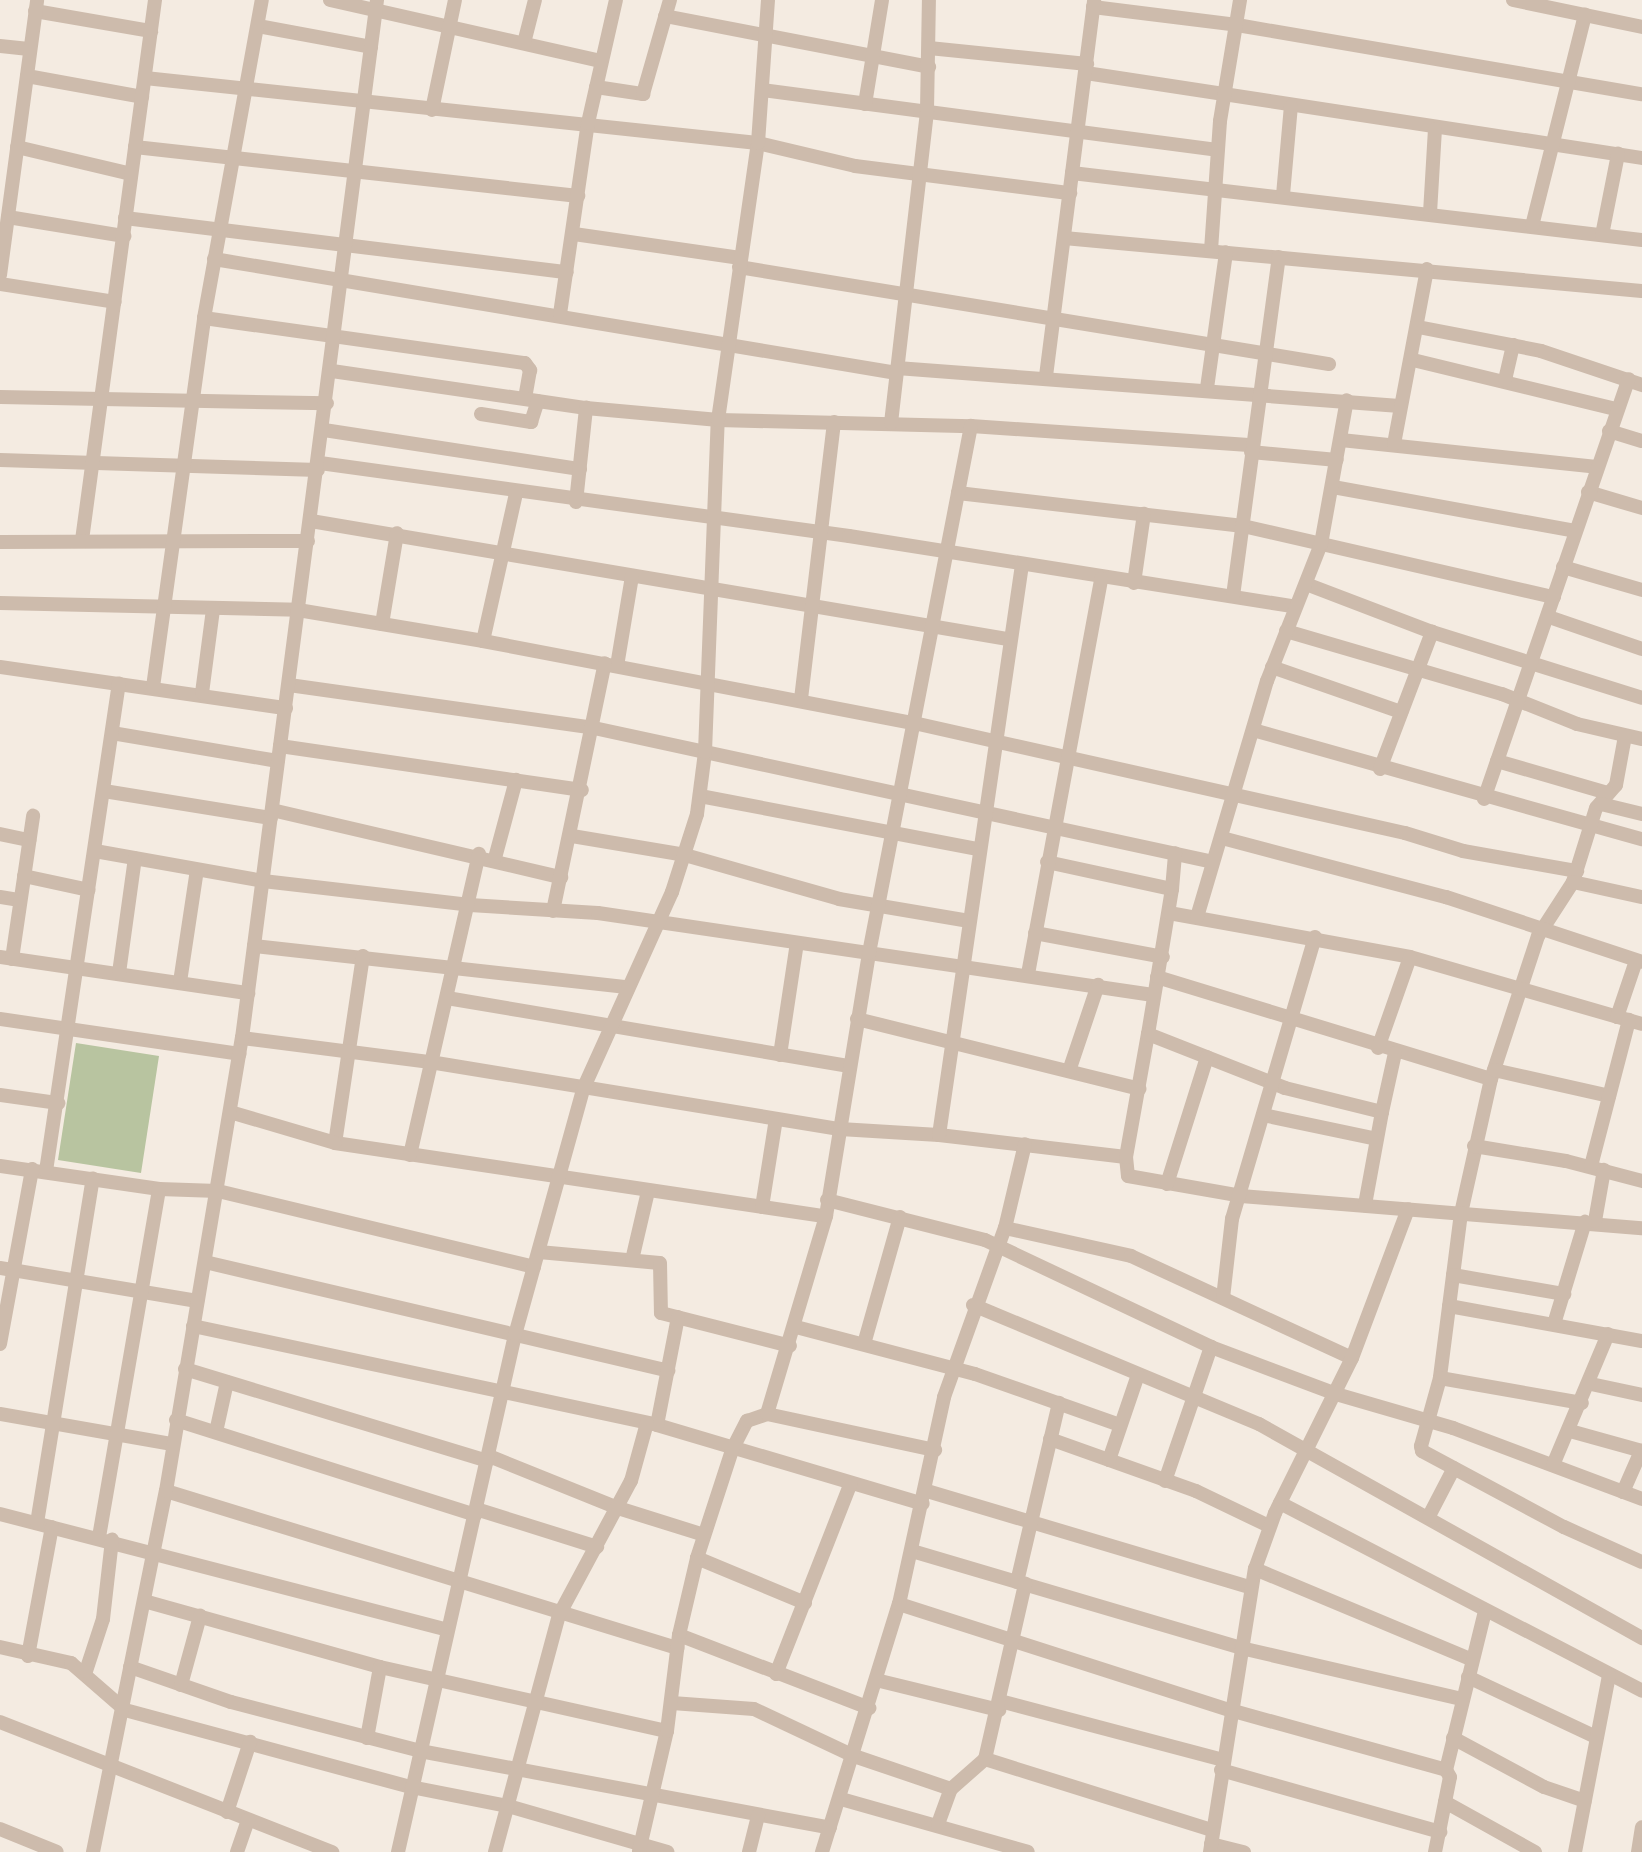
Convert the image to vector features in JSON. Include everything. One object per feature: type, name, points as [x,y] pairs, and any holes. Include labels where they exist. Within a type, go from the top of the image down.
[{"type":"street","points":[[82,540],[155,0]]},
{"type":"street","points":[[153,687],[204,318],[237,158],[262,0]]},
{"type":"street","points":[[330,0],[376,5],[449,26],[601,61]]},
{"type":"street","points":[[432,110],[455,0]]},
{"type":"street","points":[[524,43],[535,0]]},
{"type":"street","points":[[560,314],[588,123],[616,0]]},
{"type":"street","points":[[596,87],[643,94],[670,0]]},
{"type":"street","points":[[398,1852],[434,1679],[515,1335],[584,1087],[608,1024],[658,924],[685,855],[700,796],[705,752],[718,420],[758,143],[768,0]]},
{"type":"street","points":[[865,104],[882,0]]},
{"type":"street","points":[[891,423],[927,110],[929,0]]},
{"type":"street","points":[[1207,388],[1219,251],[1217,150],[1240,0]]},
{"type":"street","points":[[1513,0],[1642,27]]},
{"type":"street","points":[[1046,376],[1094,3],[1642,94]]},
{"type":"street","points":[[0,275],[8,217],[5,190],[17,147],[36,5],[151,31]]},
{"type":"street","points":[[93,1852],[125,1710],[130,1667],[166,1491],[242,1038],[332,371],[341,276],[376,5]]},
{"type":"street","points":[[1532,226],[1585,15]]},
{"type":"street","points":[[665,16],[872,59],[929,67]]},
{"type":"street","points":[[258,26],[371,47]]},
{"type":"street","points":[[0,46],[29,49]]},
{"type":"street","points":[[929,48],[1086,69],[1291,106],[1642,158]]},
{"type":"street","points":[[27,76],[142,97]]},
{"type":"street","points":[[145,78],[758,143],[919,174],[1070,193]]},
{"type":"street","points":[[762,90],[1217,150]]},
{"type":"street","points":[[1283,195],[1291,106]]},
{"type":"street","points":[[1430,213],[1435,129]]},
{"type":"street","points":[[17,147],[131,174]]},
{"type":"street","points":[[135,147],[578,196]]},
{"type":"street","points":[[1602,235],[1618,154]]},
{"type":"street","points":[[1072,173],[1283,195],[1642,240]]},
{"type":"street","points":[[8,217],[124,236]]},
{"type":"street","points":[[125,218],[221,232],[346,242],[567,272]]},
{"type":"street","points":[[574,234],[740,262],[905,297],[1329,364]]},
{"type":"street","points":[[1064,238],[1642,291]]},
{"type":"street","points":[[1233,596],[1258,391],[1279,257]]},
{"type":"street","points":[[214,259],[341,276],[897,370],[1046,376],[1258,391],[1400,406]]},
{"type":"street","points":[[1394,444],[1400,406],[1413,360],[1427,269]]},
{"type":"street","points":[[0,284],[115,302]]},
{"type":"street","points":[[204,318],[525,363],[530,370],[533,422],[481,414]]},
{"type":"street","points":[[1418,327],[1513,345],[1636,382],[1616,409],[1549,617],[1484,799]]},
{"type":"street","points":[[1505,380],[1513,345]]},
{"type":"street","points":[[1413,360],[1616,409]]},
{"type":"street","points":[[332,371],[586,408],[718,420],[971,426],[1251,449],[1337,460]]},
{"type":"street","points":[[0,397],[193,398],[327,403]]},
{"type":"street","points":[[1197,917],[1272,667],[1321,544],[1347,400]]},
{"type":"street","points":[[576,502],[586,408]]},
{"type":"street","points":[[801,699],[834,422]]},
{"type":"street","points":[[767,1414],[796,1327],[826,1216],[869,953],[903,792],[931,627],[971,426]]},
{"type":"street","points":[[324,430],[580,469]]},
{"type":"street","points":[[1609,431],[1642,441]]},
{"type":"street","points":[[1341,440],[1597,467]]},
{"type":"street","points":[[0,460],[183,466],[319,466],[820,533],[1295,607]]},
{"type":"street","points":[[1333,487],[1575,531]]},
{"type":"street","points":[[1588,492],[1642,508]]},
{"type":"street","points":[[483,641],[516,493]]},
{"type":"street","points":[[958,493],[1243,526],[1554,597]]},
{"type":"street","points":[[1134,583],[1144,514]]},
{"type":"street","points":[[311,521],[504,551],[712,590],[1008,639]]},
{"type":"street","points":[[382,624],[397,533]]},
{"type":"street","points":[[0,542],[172,539],[308,541]]},
{"type":"street","points":[[939,1135],[993,739],[1022,565]]},
{"type":"street","points":[[1563,567],[1642,590]]},
{"type":"street","points":[[553,911],[632,576]]},
{"type":"street","points":[[1028,974],[1101,579]]},
{"type":"street","points":[[1306,584],[1532,666],[1642,698]]},
{"type":"street","points":[[0,603],[298,610],[483,641],[801,699],[1067,755],[1575,877],[1642,897]]},
{"type":"street","points":[[202,693],[213,609]]},
{"type":"street","points":[[1549,617],[1642,649]]},
{"type":"street","points":[[1286,631],[1642,739]]},
{"type":"street","points":[[1380,769],[1432,632]]},
{"type":"street","points":[[0,667],[202,693],[286,708]]},
{"type":"street","points":[[1272,667],[1401,712]]},
{"type":"street","points":[[0,1344],[6,1269],[58,1103],[119,683]]},
{"type":"street","points":[[289,685],[594,728],[903,792],[1213,862]]},
{"type":"street","points":[[1253,730],[1484,799],[1642,839]]},
{"type":"street","points":[[112,733],[278,761]]},
{"type":"street","points":[[1625,736],[1616,785],[1589,826],[1575,877],[1541,929],[1492,1074],[1461,1213],[1440,1378],[1422,1451],[1642,1562]]},
{"type":"street","points":[[280,746],[582,790]]},
{"type":"street","points":[[1497,761],[1642,814]]},
{"type":"street","points":[[495,858],[516,780]]},
{"type":"street","points":[[104,791],[272,814],[479,854],[561,877]]},
{"type":"street","points":[[700,796],[978,849]]},
{"type":"street","points":[[33,816],[20,900],[6,958],[248,993]]},
{"type":"street","points":[[0,834],[29,840]]},
{"type":"street","points":[[572,836],[685,855],[880,907],[969,921]]},
{"type":"street","points":[[1222,838],[1446,897],[1639,961],[1630,1020],[1609,1096],[1590,1222],[1554,1324]]},
{"type":"street","points":[[95,851],[263,881],[658,924],[1028,974],[1153,995]]},
{"type":"street","points":[[1175,853],[1163,957],[1153,995],[1126,1157],[1128,1176],[1241,1196],[1642,1228]]},
{"type":"street","points":[[410,1155],[470,905],[479,854]]},
{"type":"street","points":[[119,973],[135,858]]},
{"type":"street","points":[[1047,862],[1172,889]]},
{"type":"street","points":[[180,982],[197,870]]},
{"type":"street","points":[[24,876],[89,890]]},
{"type":"street","points":[[0,897],[20,900]]},
{"type":"street","points":[[1169,913],[1315,937],[1410,957],[1630,1020]]},
{"type":"street","points":[[1035,933],[1163,957]]},
{"type":"street","points":[[1223,1298],[1232,1219],[1315,937]]},
{"type":"street","points":[[780,1055],[797,943]]},
{"type":"street","points":[[254,946],[627,987]]},
{"type":"street","points":[[335,1143],[363,956]]},
{"type":"street","points":[[1378,1048],[1410,957]]},
{"type":"street","points":[[1157,977],[1395,1053],[1609,1096]]},
{"type":"street","points":[[1069,1071],[1098,985]]},
{"type":"street","points":[[447,998],[849,1066]]},
{"type":"street","points":[[0,1019],[239,1054]]},
{"type":"street","points":[[857,1019],[1139,1089]]},
{"type":"street","points":[[1148,1034],[1273,1084],[1382,1112]]},
{"type":"street","points":[[242,1038],[430,1062],[840,1129],[939,1135],[1126,1157]]},
{"type":"street","points":[[1365,1205],[1395,1053]]},
{"type":"street","points":[[1167,1184],[1207,1057]]},
{"type":"street","points":[[0,1095],[58,1103]]},
{"type":"street","points":[[230,1112],[335,1143],[826,1216]]},
{"type":"street","points":[[1263,1115],[1377,1139]]},
{"type":"street","points":[[762,1207],[776,1119]]},
{"type":"street","points":[[822,1852],[841,1799],[899,1604],[953,1368],[973,1305],[1005,1228],[1025,1144]]},
{"type":"street","points":[[1474,1146],[1598,1168],[1642,1181]]},
{"type":"street","points":[[0,1166],[159,1189],[218,1191],[536,1259],[632,1260],[663,1264],[661,1313],[790,1346]]},
{"type":"street","points":[[37,1523],[93,1179]]},
{"type":"street","points":[[86,1671],[103,1619],[106,1539],[116,1434],[159,1189]]},
{"type":"street","points":[[632,1260],[648,1191]]},
{"type":"street","points":[[827,1200],[996,1245],[1211,1347],[1336,1394],[1428,1419],[1642,1499]]},
{"type":"street","points":[[1211,1842],[1255,1569],[1269,1526],[1352,1358],[1408,1209]]},
{"type":"street","points":[[864,1344],[900,1217]]},
{"type":"street","points":[[1005,1228],[1110,1249],[1352,1358]]},
{"type":"street","points":[[205,1262],[668,1371]]},
{"type":"street","points":[[6,1269],[197,1301]]},
{"type":"street","points":[[1453,1275],[1564,1294]]},
{"type":"street","points":[[973,1305],[1259,1424],[1429,1516],[1642,1638]]},
{"type":"street","points":[[1449,1306],[1642,1341]]},
{"type":"street","points":[[495,1852],[539,1701],[559,1615],[618,1508],[652,1424],[668,1371],[678,1317]]},
{"type":"street","points":[[193,1326],[503,1389],[652,1424],[851,1483],[1028,1522],[1250,1587]]},
{"type":"street","points":[[796,1327],[953,1368],[1120,1425]]},
{"type":"street","points":[[1553,1465],[1591,1384],[1608,1334]]},
{"type":"street","points":[[1165,1481],[1211,1347]]},
{"type":"street","points":[[185,1369],[488,1458],[618,1508],[704,1535]]},
{"type":"street","points":[[1109,1460],[1138,1375]]},
{"type":"street","points":[[1440,1378],[1582,1403]]},
{"type":"street","points":[[216,1432],[227,1382]]},
{"type":"street","points":[[1591,1384],[1642,1395]]},
{"type":"street","points":[[938,1824],[951,1789],[985,1759],[1011,1640],[1028,1522],[1059,1403]]},
{"type":"street","points":[[0,1414],[172,1444]]},
{"type":"street","points":[[639,1849],[667,1731],[678,1642],[697,1558],[732,1450],[751,1417],[767,1414],[935,1450]]},
{"type":"street","points":[[176,1420],[597,1547]]},
{"type":"street","points":[[1570,1431],[1642,1451],[1623,1492]]},
{"type":"street","points":[[1050,1439],[1165,1481],[1269,1526]]},
{"type":"street","points":[[1429,1516],[1454,1468]]},
{"type":"street","points":[[776,1674],[851,1483]]},
{"type":"street","points":[[166,1491],[559,1615],[678,1642],[869,1708]]},
{"type":"street","points":[[1280,1503],[1609,1675],[1641,1687]]},
{"type":"street","points":[[0,1514],[155,1550],[446,1629]]},
{"type":"street","points":[[28,1656],[52,1527]]},
{"type":"street","points":[[912,1551],[1241,1648],[1462,1699]]},
{"type":"street","points":[[697,1558],[805,1603]]},
{"type":"street","points":[[1255,1569],[1470,1659]]},
{"type":"street","points":[[144,1601],[380,1667],[667,1731]]},
{"type":"street","points":[[899,1604],[1230,1710],[1446,1770]]},
{"type":"street","points":[[1435,1852],[1445,1802],[1446,1770],[1470,1659],[1485,1611]]},
{"type":"street","points":[[181,1685],[200,1616]]},
{"type":"street","points":[[0,1647],[28,1656],[59,1660],[86,1671],[111,1701],[125,1710],[411,1787],[508,1806],[639,1849],[667,1852]]},
{"type":"street","points":[[130,1667],[181,1685],[420,1751],[830,1828]]},
{"type":"street","points":[[367,1738],[380,1667]]},
{"type":"street","points":[[1575,1852],[1609,1675]]},
{"type":"street","points":[[1468,1677],[1596,1737]]},
{"type":"street","points":[[876,1680],[999,1706],[1222,1765],[1440,1832]]},
{"type":"street","points":[[672,1703],[754,1709],[854,1756],[951,1789]]},
{"type":"street","points":[[0,1722],[332,1852]]},
{"type":"street","points":[[1453,1738],[1544,1787],[1585,1801]]},
{"type":"street","points":[[227,1812],[250,1742]]},
{"type":"street","points":[[985,1759],[1244,1852]]},
{"type":"street","points":[[841,1799],[1028,1852]]},
{"type":"street","points":[[1445,1802],[1535,1852]]},
{"type":"street","points":[[749,1852],[758,1815]]},
{"type":"street","points":[[237,1852],[248,1820]]},
{"type":"street","points":[[1638,1852],[1642,1827]]},
{"type":"street","points":[[0,1829],[57,1852]]},
{"type":"green space","points":[[76,1043],[159,1056],[141,1173],[58,1160]]}]
